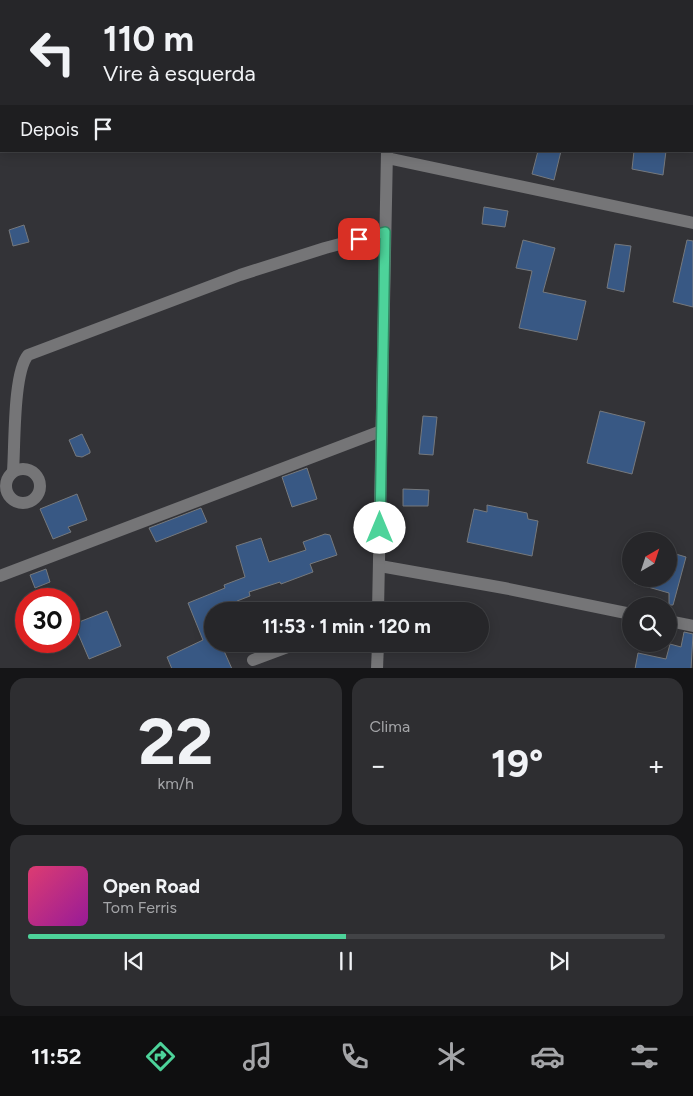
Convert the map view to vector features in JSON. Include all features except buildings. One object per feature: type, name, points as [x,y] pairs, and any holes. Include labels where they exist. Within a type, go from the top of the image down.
[{"type":"street","points":[[378,602],[380,431],[387,155],[693,223]]},
{"type":"street","points":[[13,471],[18,387],[22,362],[28,355],[240,275],[325,248],[385,232]]},
{"type":"street","points":[[0,576],[380,431]]},
{"type":"street","points":[[380,566],[504,588],[622,612]]},
{"type":"street","points":[[677,623],[693,626]]},
{"type":"street","points":[[253,660],[274,652]]},
{"type":"street","points":[[378,652],[378,668]]},
{"type":"route","points":[[359,239],[385,232],[380,431],[380,528]]}]
